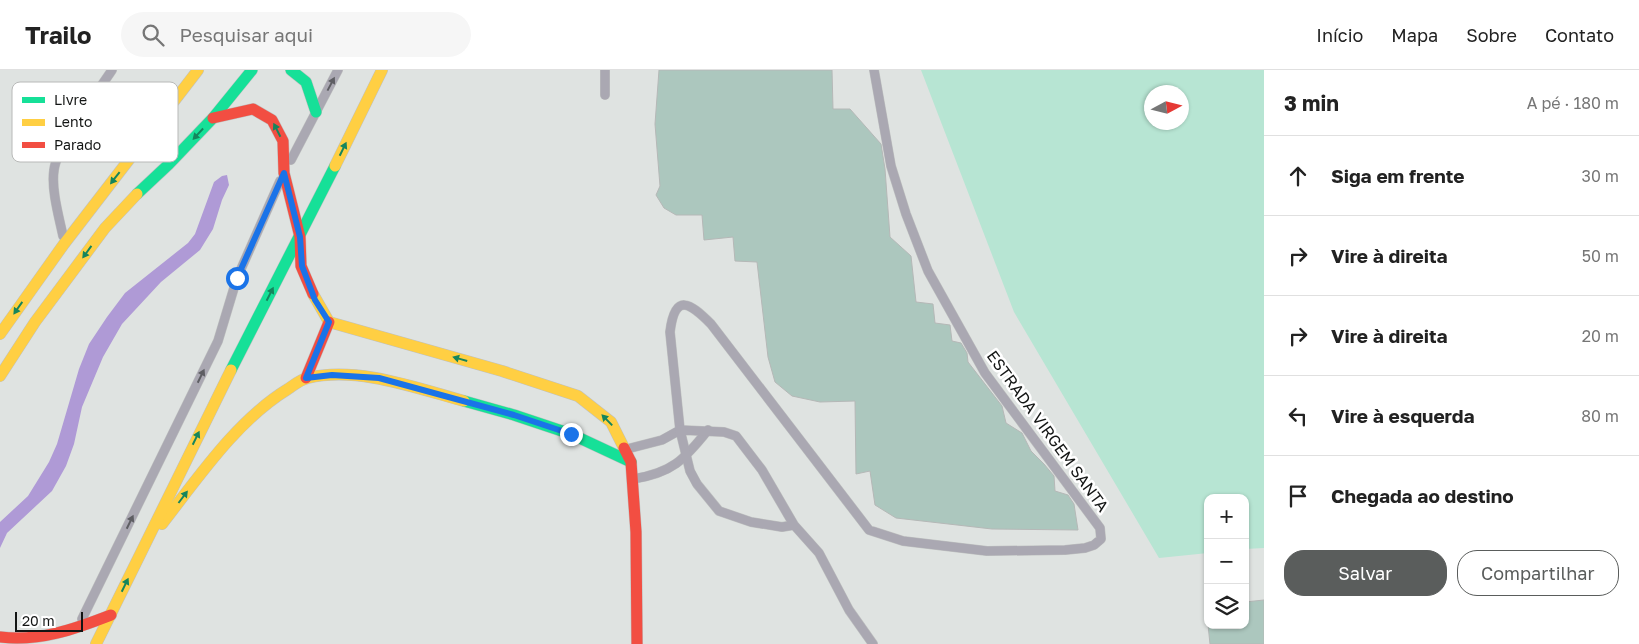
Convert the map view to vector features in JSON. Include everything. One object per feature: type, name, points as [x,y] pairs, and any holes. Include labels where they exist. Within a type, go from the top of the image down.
[{"type":"main road","points":[[178,96],[198,70]]},
{"type":"main road","points":[[178,154],[212,118],[252,70]]},
{"type":"main road","points":[[291,70],[306,82],[316,112]]},
{"type":"main road","points":[[96,644],[210,410],[300,237],[382,70]]},
{"type":"main road","points":[[212,118],[253,109],[272,120],[283,141],[284,173],[300,237],[302,266],[315,300],[329,322],[502,371],[578,396],[611,422],[631,462],[636,532],[636,644]]},
{"type":"main road","points":[[0,334],[64,244],[127,162]]},
{"type":"main road","points":[[0,376],[35,322],[105,228],[132,198],[171,162]]},
{"type":"main road","points":[[306,378],[329,322]]},
{"type":"main road","points":[[142,549],[214,456],[232,437],[273,398],[306,378],[332,375],[379,378],[514,415],[571,434],[631,462]]},
{"type":"main road","points":[[0,637],[27,638],[76,632],[110,615]]},
{"type":"lane","points":[[104,82],[112,70]]},
{"type":"lane","points":[[76,632],[218,341],[237,278],[284,173],[338,70]]},
{"type":"lane","points":[[605,95],[606,70]]},
{"type":"lane","name":"ESTRADA VIRGEM SANTA","points":[[680,430],[670,332],[672,317],[676,310],[682,306],[689,305],[696,308],[711,324],[869,530],[903,540],[987,551],[1086,548],[1094,545],[1101,539],[1100,528],[985,372],[928,271],[906,214],[892,166],[874,70]]},
{"type":"lane","points":[[57,162],[54,171],[56,204],[64,244]]},
{"type":"lane","points":[[625,450],[662,440],[680,430],[708,430],[736,436],[762,470],[794,525],[819,553],[849,610],[873,644]]},
{"type":"lane","points":[[680,430],[690,471],[697,484],[719,511],[751,522],[782,527],[794,525]]},
{"type":"lane","points":[[632,479],[651,476],[666,470],[687,456],[708,430]]},
{"type":"green space","points":[[921,70],[1264,70],[1264,548],[1249,549],[1249,494],[1204,494],[1204,553],[1159,558],[1014,312]]},
{"type":"shaded area","points":[[227,175],[229,185],[213,229],[200,250],[161,282],[122,324],[103,357],[82,407],[74,444],[66,466],[52,491],[7,533],[0,548],[0,522],[28,496],[49,462],[57,444],[79,369],[89,344],[125,293],[188,243],[195,234],[214,182]]},
{"type":"building","points":[[659,70],[832,70],[833,109],[850,109],[881,144],[885,169],[890,237],[911,256],[916,302],[933,304],[935,323],[950,325],[952,341],[961,343],[967,353],[968,362],[1002,406],[1006,423],[1022,433],[1031,451],[1054,476],[1055,491],[1068,495],[1074,504],[1078,530],[992,529],[896,518],[875,505],[870,471],[856,474],[855,401],[820,402],[792,396],[775,382],[768,357],[757,262],[735,261],[733,237],[704,240],[702,215],[676,215],[664,208],[656,195],[660,186],[655,124]]},
{"type":"building","points":[[1264,600],[1264,644],[1210,644],[1208,629],[1249,629],[1249,602]]},
{"type":"traffic: fast","points":[[178,155],[213,118],[252,70]]},
{"type":"traffic: fast","points":[[291,70],[306,82],[316,112]]},
{"type":"traffic: fast","points":[[137,194],[171,162]]},
{"type":"traffic: fast","points":[[231,370],[335,166]]},
{"type":"traffic: fast","points":[[464,401],[571,434],[631,462]]},
{"type":"traffic: slow","points":[[178,96],[198,70]]},
{"type":"traffic: slow","points":[[335,166],[382,70]]},
{"type":"traffic: slow","points":[[0,334],[64,244],[127,162]]},
{"type":"traffic: slow","points":[[0,376],[35,322],[105,228],[137,194]]},
{"type":"traffic: slow","points":[[313,294],[329,322],[502,371],[578,396],[611,422],[624,448]]},
{"type":"traffic: slow","points":[[96,644],[231,370]]},
{"type":"traffic: slow","points":[[162,524],[204,469],[235,433],[269,402],[303,380],[327,375],[366,377],[386,380],[464,401]]},
{"type":"traffic: jam","points":[[213,118],[253,109],[272,120],[283,141],[284,173],[300,237],[301,266],[313,294]]},
{"type":"traffic: jam","points":[[306,378],[329,322]]},
{"type":"traffic: jam","points":[[624,448],[631,462],[636,532],[637,644]]},
{"type":"traffic: jam","points":[[0,637],[29,638],[43,636],[84,625],[111,615]]},
{"type":"route","points":[[237,278],[284,173],[300,237],[302,266],[315,300],[329,322],[306,378],[332,375],[379,378],[514,415],[571,434]]}]
